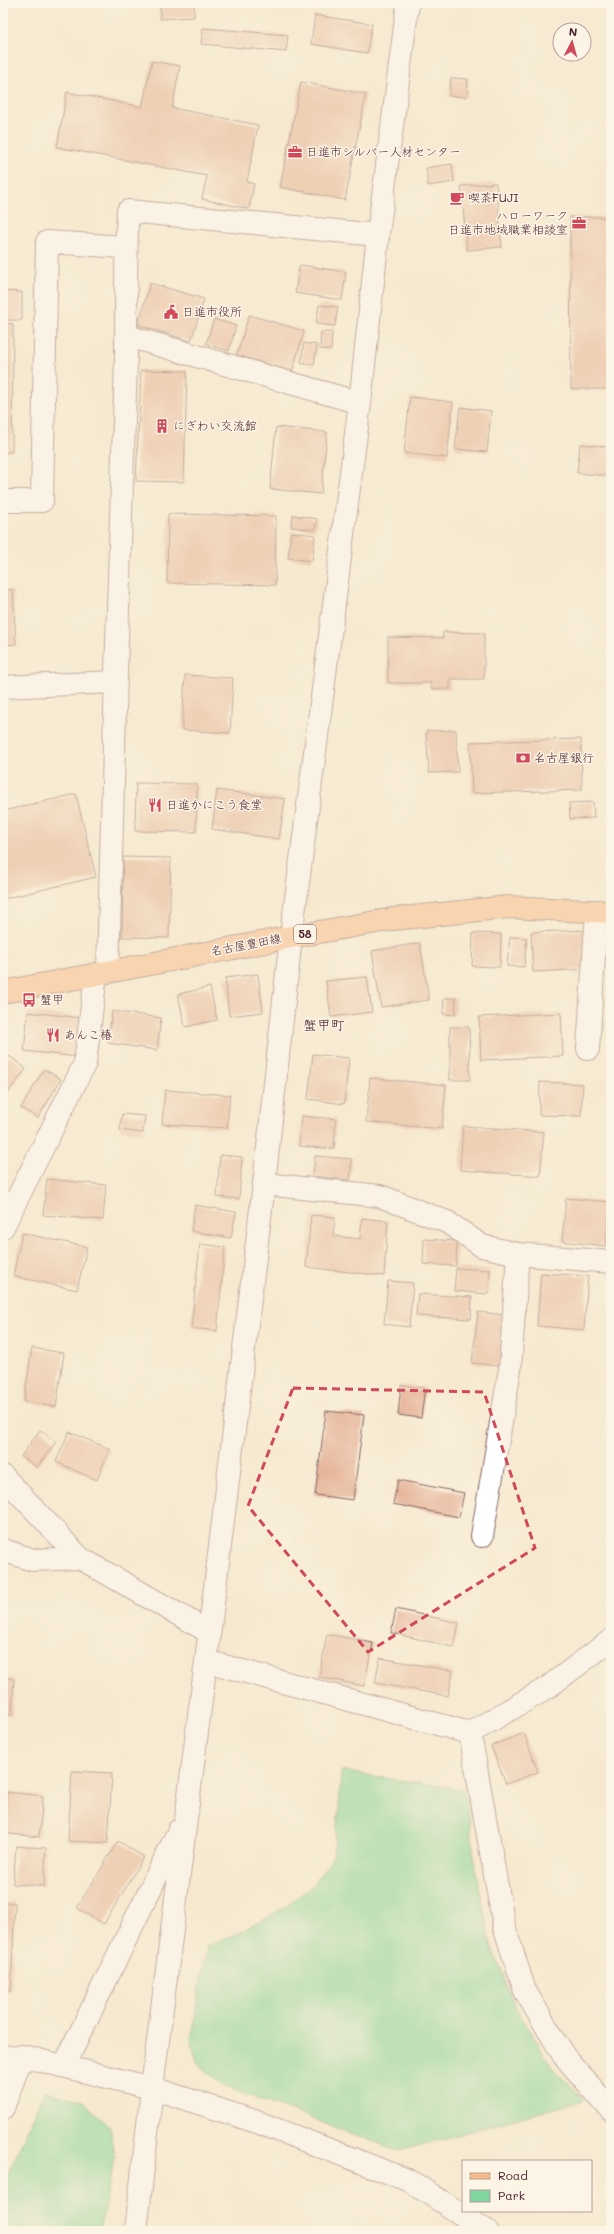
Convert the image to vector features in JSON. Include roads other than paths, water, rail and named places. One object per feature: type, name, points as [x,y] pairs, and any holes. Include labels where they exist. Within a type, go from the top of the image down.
[{"type":"main road","name":"名古屋豊田線","points":[[3,992],[102,972],[393,919],[508,907],[604,912]]},
{"type":"street","points":[[136,2231],[152,2088],[206,1662],[264,1184],[291,937],[360,403],[378,235],[408,3]]},
{"type":"street","points":[[3,1227],[85,1063],[102,972],[115,682],[127,336],[125,247],[128,211],[378,235]]},
{"type":"street","points":[[3,500],[42,501],[47,242],[125,247]]},
{"type":"street","points":[[127,336],[360,403]]},
{"type":"street","points":[[3,687],[115,682]]},
{"type":"street","points":[[588,1049],[604,912]]},
{"type":"street","points":[[264,1184],[380,1196],[447,1222],[482,1246],[518,1254],[611,1262]]},
{"type":"street","points":[[482,1536],[510,1370],[518,1254]]},
{"type":"street","points":[[3,1476],[80,1558],[209,1632]]},
{"type":"street","points":[[3,1550],[33,1560],[80,1558]]},
{"type":"street","points":[[206,1662],[470,1733],[547,1688],[611,1640]]},
{"type":"street","points":[[470,1733],[504,1926],[524,1991],[564,2056],[611,2110]]},
{"type":"street","points":[[64,2066],[187,1815]]},
{"type":"street","points":[[3,2108],[12,2056],[64,2066],[152,2088],[257,2122],[410,2181],[487,2231]]},
{"type":"place","name":"日進市シルバー人材センター","points":[[295,152]]},
{"type":"place","name":"喫茶FUJI","points":[[457,198]]},
{"type":"place","name":"ハローワーク 日進市地域職業相談室","points":[[579,223]]},
{"type":"place","name":"日進市役所","points":[[171,312]]},
{"type":"place","name":"にぎわい交流館","points":[[162,426]]},
{"type":"place","name":"名古屋銀行","points":[[523,758]]},
{"type":"place","name":"日進かにこう食堂","points":[[155,805]]},
{"type":"place","name":"蟹甲","points":[[29,1000]]},
{"type":"place","name":"あんこ椿","points":[[53,1035]]},
{"type":"district","name":"蟹甲町","points":[[324,1025]]}]
